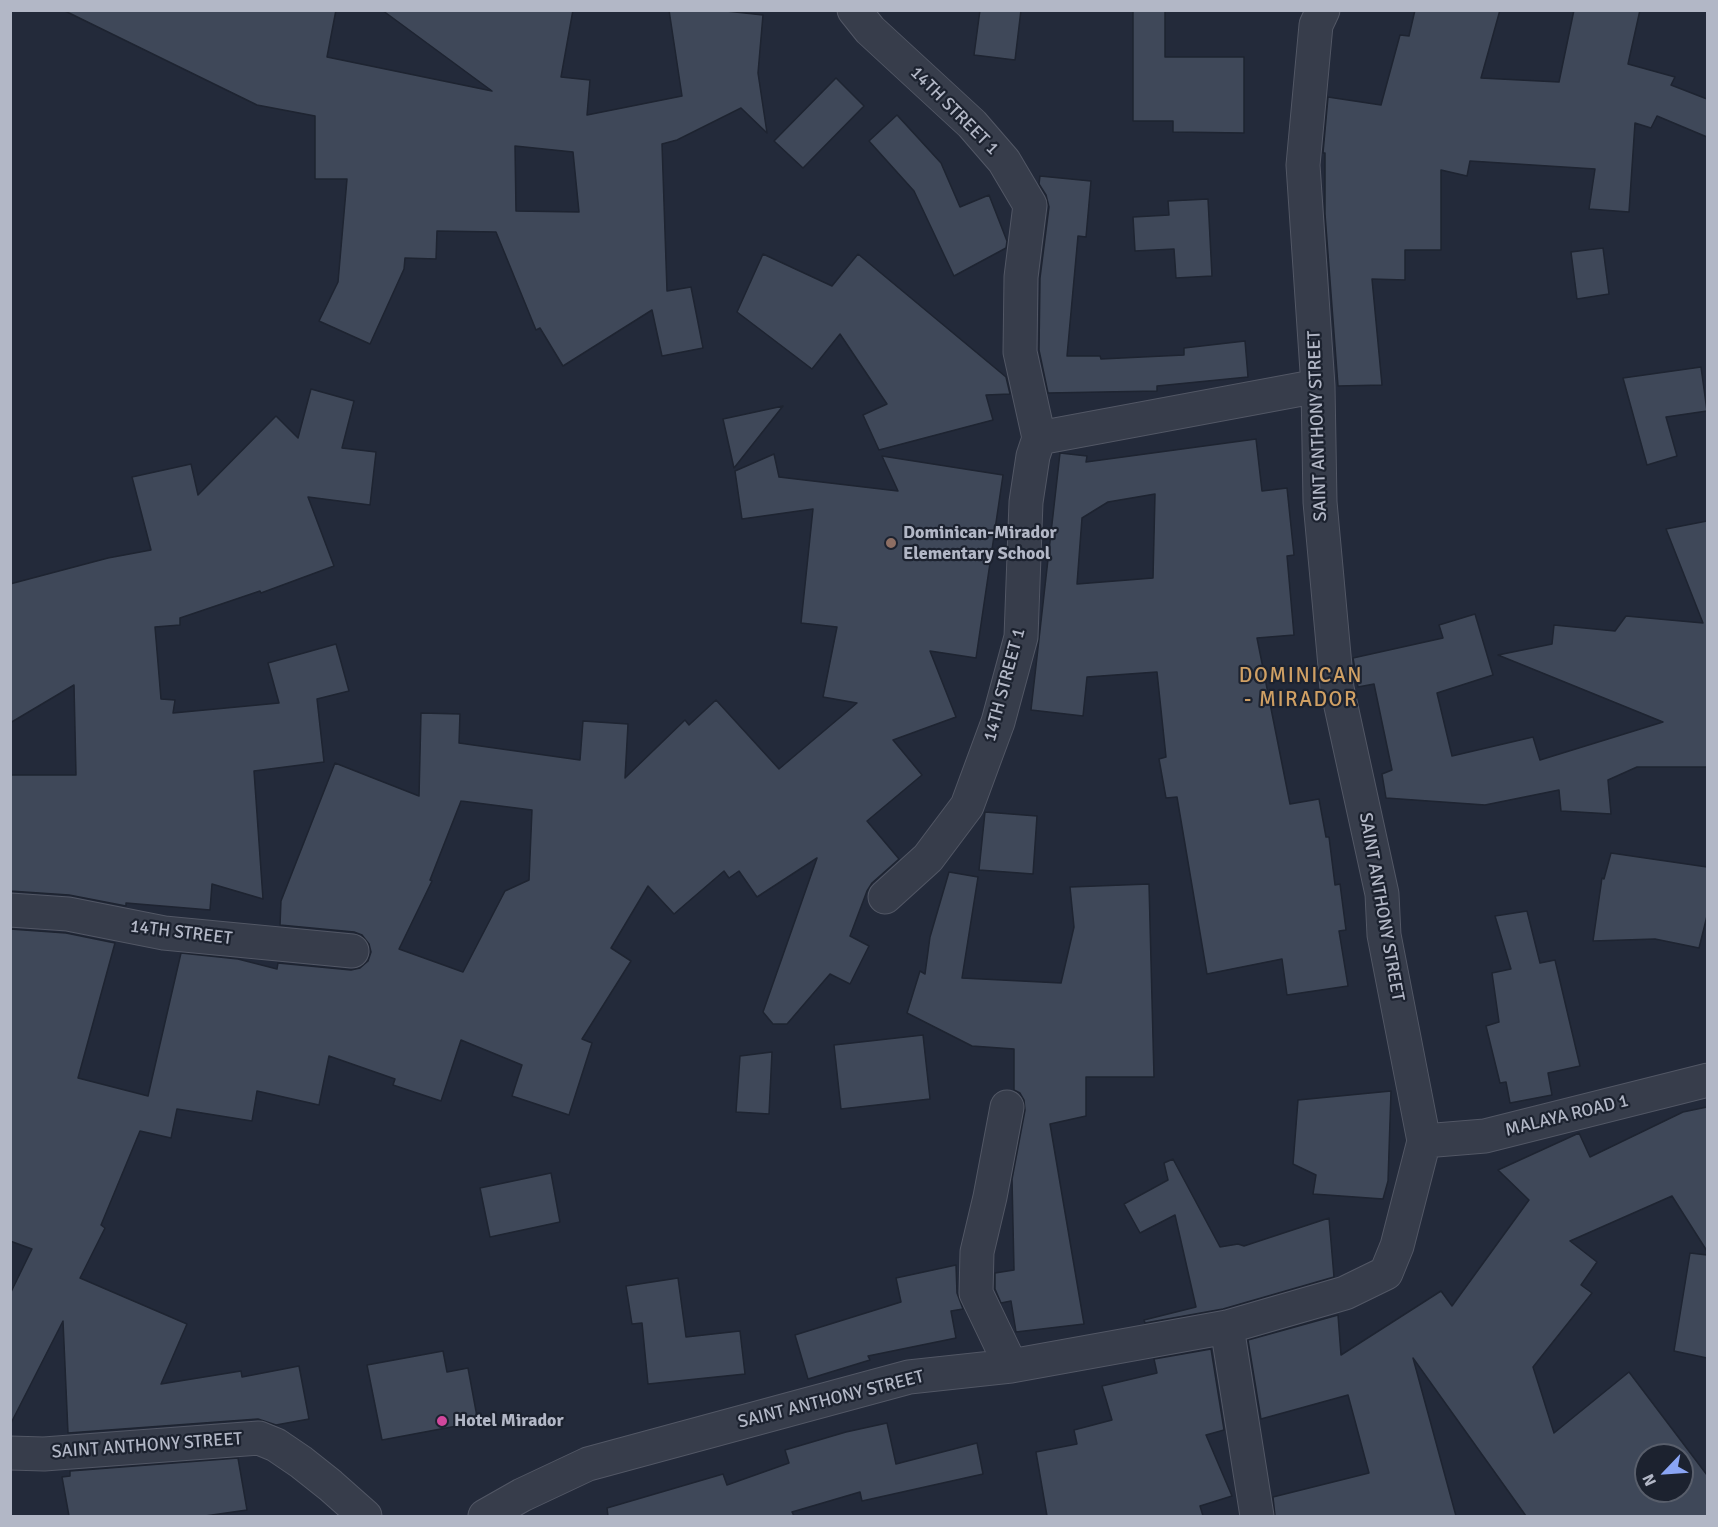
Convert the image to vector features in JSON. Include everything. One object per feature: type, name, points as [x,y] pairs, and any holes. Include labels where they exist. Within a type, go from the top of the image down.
[{"type":"street","name":"14TH STREET 1","points":[[854,10],[870,30],[972,124],[1004,161],[1030,205],[1021,277],[1020,352],[1039,438],[1033,456],[1026,502],[1021,637],[998,722],[967,806],[928,858],[885,897]]},
{"type":"street","name":"SAINT ANTHONY STREET","points":[[485,1516],[522,1495],[588,1464],[909,1377],[1011,1366],[1227,1327],[1345,1293],[1386,1273],[1397,1246],[1424,1141],[1384,935],[1382,894],[1337,688],[1320,501],[1318,386],[1304,165],[1316,25],[1323,10]]},
{"type":"street","points":[[1039,438],[1318,386]]},
{"type":"street","name":"14TH STREET","points":[[10,910],[68,914],[164,933],[352,951]]},
{"type":"street","name":"MALAYA ROAD 1","points":[[1424,1141],[1485,1136],[1707,1080]]},
{"type":"street","points":[[1007,1107],[977,1252],[976,1293],[1011,1366]]},
{"type":"street","points":[[1227,1327],[1257,1516]]},
{"type":"street","name":"SAINT ANTHONY STREET","points":[[10,1453],[44,1454],[259,1438],[276,1445],[301,1462],[365,1516]]},
{"type":"building","points":[[63,10],[336,10],[327,57],[492,91],[382,10],[573,10],[561,77],[590,80],[587,115],[682,96],[669,10],[717,10],[763,15],[758,73],[767,133],[741,108],[677,140],[662,144],[667,291],[691,287],[703,348],[662,356],[652,310],[563,366],[540,328],[536,330],[496,232],[437,231],[436,259],[405,258],[404,269],[370,344],[319,321],[338,282],[347,179],[315,179],[315,116],[257,105]],"holes":[[[515,146],[573,152],[579,212],[516,211]]]},
{"type":"building","points":[[980,10],[1021,10],[1015,60],[974,55]]},
{"type":"building","points":[[1133,10],[1165,10],[1165,57],[1244,57],[1244,133],[1173,132],[1173,121],[1133,121]]},
{"type":"building","points":[[1415,10],[1500,10],[1481,78],[1559,82],[1574,10],[1640,10],[1628,64],[1675,77],[1671,85],[1707,99],[1707,137],[1657,116],[1651,128],[1635,123],[1629,212],[1589,209],[1595,169],[1470,161],[1467,176],[1441,170],[1441,250],[1405,250],[1405,280],[1372,279],[1382,385],[1338,386],[1325,214],[1325,153],[1323,153],[1328,97],[1381,105],[1400,35],[1409,36]]},
{"type":"building","points":[[836,78],[864,106],[803,168],[774,141]]},
{"type":"building","points":[[897,115],[941,163],[960,207],[989,195],[1007,241],[1006,248],[954,276],[914,191],[869,141]]},
{"type":"building","points":[[1040,176],[1091,181],[1086,237],[1078,236],[1067,356],[1100,356],[1101,359],[1184,355],[1184,348],[1245,341],[1248,377],[1157,386],[1157,391],[1048,393],[1039,350],[1040,278],[1049,207],[1046,195],[1039,184]]},
{"type":"building","points":[[1208,199],[1212,276],[1176,278],[1174,249],[1135,251],[1133,217],[1169,215],[1168,201]]},
{"type":"building","points":[[1603,248],[1609,294],[1577,299],[1571,252]]},
{"type":"building","points":[[763,254],[832,286],[858,254],[1006,377],[1010,394],[986,395],[993,420],[879,450],[863,415],[887,404],[840,334],[812,369],[737,312]]},
{"type":"building","points":[[1701,367],[1707,411],[1666,417],[1677,456],[1647,465],[1623,378]]},
{"type":"building","points":[[311,389],[354,401],[342,448],[376,452],[370,505],[308,497],[334,566],[261,593],[260,591],[180,618],[180,625],[155,627],[161,699],[175,700],[173,713],[279,703],[268,663],[336,644],[349,691],[317,699],[324,762],[254,771],[263,899],[212,884],[210,910],[126,903],[126,906],[69,895],[10,891],[10,775],[76,775],[74,685],[10,723],[10,584],[108,558],[151,550],[132,477],[191,464],[198,495],[276,416],[298,438]]},
{"type":"building","points":[[783,406],[734,468],[723,419]]},
{"type":"building","points":[[1256,439],[1262,491],[1287,488],[1294,555],[1287,556],[1294,635],[1257,638],[1290,804],[1319,799],[1326,837],[1329,837],[1335,885],[1340,884],[1346,930],[1339,931],[1348,986],[1287,995],[1282,959],[1207,974],[1177,797],[1166,798],[1159,759],[1166,757],[1157,672],[1087,677],[1083,716],[1031,710],[1060,453],[1087,456],[1086,462]],"holes":[[[1155,494],[1153,578],[1077,584],[1082,518],[1108,502]]]},
{"type":"building","points":[[774,454],[779,477],[898,491],[882,456],[1003,475],[976,658],[930,651],[956,717],[893,740],[922,775],[867,821],[899,859],[872,883],[867,891],[850,936],[869,946],[850,984],[830,974],[787,1024],[773,1024],[763,1012],[817,858],[757,897],[739,871],[729,878],[724,871],[674,914],[648,886],[611,948],[631,961],[582,1039],[592,1043],[569,1115],[512,1096],[522,1065],[461,1040],[441,1101],[393,1085],[395,1079],[329,1056],[319,1105],[257,1091],[252,1121],[177,1109],[171,1138],[140,1131],[101,1225],[105,1228],[80,1278],[187,1324],[161,1384],[241,1371],[242,1377],[299,1366],[309,1419],[276,1425],[258,1419],[68,1433],[63,1321],[10,1425],[10,1294],[32,1249],[10,1241],[10,929],[66,933],[115,943],[78,1078],[148,1096],[181,953],[238,959],[277,969],[278,963],[351,970],[360,968],[368,961],[371,952],[369,944],[362,935],[354,932],[280,925],[281,901],[335,763],[419,796],[421,713],[460,714],[459,743],[580,760],[583,721],[628,724],[625,778],[685,720],[689,725],[716,700],[779,769],[857,703],[823,697],[837,627],[801,623],[813,509],[742,519],[735,471]],"holes":[[[461,801],[532,810],[529,880],[505,891],[463,972],[399,949],[432,881],[430,880]]]},
{"type":"building","points":[[1707,521],[1707,767],[1637,767],[1608,780],[1611,814],[1561,811],[1559,790],[1485,805],[1386,798],[1382,774],[1392,770],[1374,684],[1358,687],[1353,658],[1443,638],[1439,625],[1475,614],[1493,675],[1437,693],[1452,756],[1533,737],[1540,760],[1663,722],[1498,655],[1552,644],[1554,625],[1615,631],[1626,616],[1703,623],[1666,529]]},
{"type":"building","points":[[985,812],[1037,816],[1033,874],[979,870]]},
{"type":"building","points":[[1611,853],[1707,867],[1707,916],[1699,948],[1655,939],[1593,941],[1602,878],[1604,879]]},
{"type":"building","points":[[949,872],[978,877],[962,978],[1061,983],[1074,927],[1070,887],[1149,884],[1154,1077],[1086,1077],[1086,1116],[1050,1124],[1084,1324],[1016,1332],[1011,1301],[1001,1303],[995,1289],[995,1273],[1014,1270],[1012,1179],[1025,1110],[1024,1100],[1020,1093],[1014,1090],[1014,1049],[972,1046],[907,1013],[920,971],[925,974],[930,937]]},
{"type":"building","points":[[1527,911],[1540,963],[1555,960],[1580,1066],[1548,1073],[1552,1095],[1510,1103],[1506,1082],[1500,1083],[1486,1026],[1499,1022],[1492,973],[1511,969],[1495,916]]},
{"type":"building","points":[[923,1035],[930,1099],[841,1109],[834,1045]]},
{"type":"building","points":[[772,1052],[769,1114],[736,1112],[740,1056]]},
{"type":"building","points":[[1391,1091],[1388,1181],[1383,1199],[1313,1194],[1316,1175],[1293,1164],[1298,1100]]},
{"type":"building","points":[[1707,1107],[1707,1251],[1672,1196],[1570,1241],[1597,1262],[1581,1285],[1592,1293],[1533,1367],[1554,1433],[1629,1372],[1683,1443],[1634,1443],[1634,1503],[1694,1503],[1694,1458],[1707,1475],[1707,1516],[1526,1516],[1413,1358],[1456,1516],[1275,1516],[1273,1497],[1369,1473],[1348,1395],[1261,1419],[1248,1340],[1338,1315],[1341,1355],[1441,1291],[1452,1306],[1529,1200],[1498,1170],[1579,1133],[1590,1157],[1683,1112]]},
{"type":"building","points":[[1173,1159],[1220,1247],[1238,1244],[1244,1246],[1329,1218],[1334,1277],[1223,1309],[1145,1323],[1144,1320],[1196,1307],[1175,1215],[1140,1233],[1124,1204],[1168,1180],[1164,1163]]},
{"type":"building","points":[[551,1173],[560,1222],[490,1237],[480,1188]]},
{"type":"building","points":[[1690,1253],[1707,1255],[1707,1358],[1674,1351]]},
{"type":"building","points":[[956,1265],[957,1293],[963,1309],[951,1311],[956,1338],[868,1356],[870,1360],[808,1379],[795,1335],[901,1302],[896,1278]]},
{"type":"building","points":[[678,1278],[686,1337],[740,1331],[745,1374],[648,1384],[642,1323],[632,1324],[626,1286]]},
{"type":"building","points":[[1211,1349],[1224,1430],[1206,1435],[1232,1496],[1200,1506],[1203,1516],[1047,1516],[1036,1452],[1077,1444],[1074,1430],[1112,1420],[1102,1386],[1157,1373],[1154,1359]]},
{"type":"building","points":[[443,1351],[447,1372],[468,1368],[478,1422],[382,1440],[367,1365]]},
{"type":"building","points":[[887,1423],[896,1464],[977,1443],[983,1474],[862,1501],[860,1492],[792,1512],[794,1516],[608,1516],[607,1508],[723,1474],[727,1485],[789,1463],[785,1450]]},
{"type":"building","points":[[238,1458],[247,1510],[205,1516],[69,1516],[62,1477],[70,1476],[70,1471]]},
{"type":"place","name":"Dominican-Mirador Elementary School","points":[[891,543]]},
{"type":"place","name":"Hotel Mirador","points":[[442,1421]]},
{"type":"district","name":"DOMINICAN - MIRADOR","points":[[1301,688]]}]
